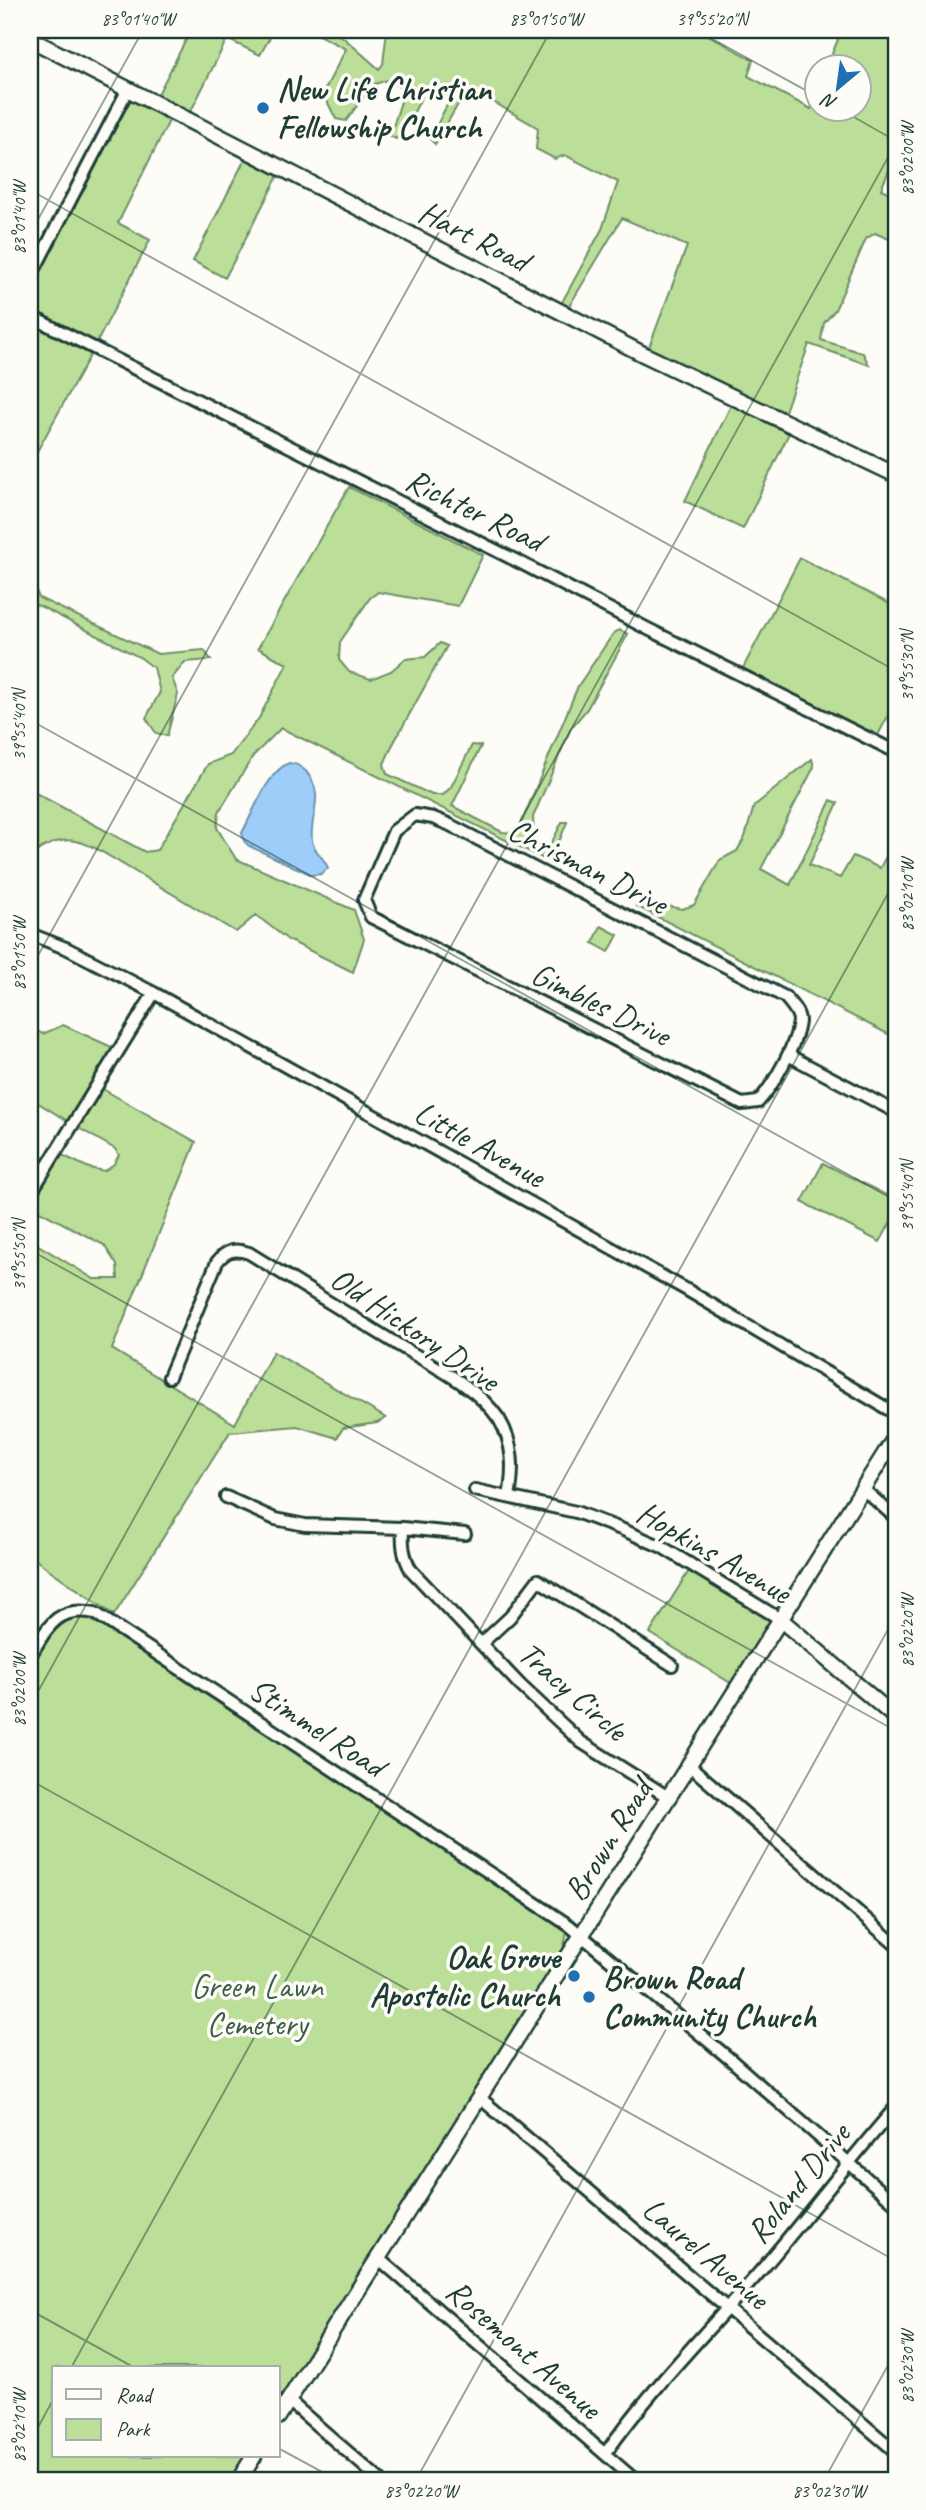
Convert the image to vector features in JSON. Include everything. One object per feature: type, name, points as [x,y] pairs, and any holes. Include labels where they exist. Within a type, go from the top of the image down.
[{"type":"main road","name":"Hart Road","points":[[30,39],[645,355],[896,475]]},
{"type":"main road","name":"Brown Road","points":[[280,2414],[896,1436]]},
{"type":"main road","name":"Hopkins Avenue","points":[[780,1619],[896,1718]]},
{"type":"main road","points":[[239,2480],[253,2458]]},
{"type":"street","points":[[30,278],[128,89]]},
{"type":"street","name":"Richter Road","points":[[30,316],[896,752]]},
{"type":"street","name":"Chrisman Drive","points":[[372,918],[366,909],[365,900],[394,831],[415,816],[433,818],[785,997],[797,1012],[799,1021],[788,1055]]},
{"type":"street","name":"Gimbles Drive","points":[[372,918],[742,1104],[758,1102],[771,1088],[788,1055]]},
{"type":"street","name":"Little Avenue","points":[[30,934],[68,949],[154,993],[675,1283],[896,1415]]},
{"type":"street","points":[[30,1194],[154,993]]},
{"type":"street","points":[[788,1055],[896,1112]]},
{"type":"street","name":"Old Hickory Drive","points":[[169,1377],[217,1262],[229,1251],[249,1253],[441,1371],[486,1404],[500,1421],[509,1441],[513,1465],[509,1497]]},
{"type":"street","points":[[863,1489],[896,1518]]},
{"type":"street","name":"Hopkins Avenue","points":[[475,1490],[576,1512],[662,1547],[780,1619]]},
{"type":"street","points":[[226,1497],[275,1519],[305,1525],[403,1528],[465,1534]]},
{"type":"street","name":"Tracy Circle","points":[[403,1528],[404,1558],[411,1570],[481,1644],[581,1742],[668,1797]]},
{"type":"street","name":"Tracy Circle","points":[[481,1644],[516,1610],[538,1580],[672,1665]]},
{"type":"street","name":"Stimmel Road","points":[[30,1656],[50,1624],[63,1614],[79,1609],[96,1613],[581,1935]]},
{"type":"street","points":[[689,1765],[896,1945]]},
{"type":"street","points":[[581,1935],[896,2204]]},
{"type":"street","name":"Laurel Avenue","points":[[479,2097],[729,2307],[896,2452]]},
{"type":"street","name":"Roland Drive","points":[[605,2454],[692,2346],[759,2273],[896,2107]]},
{"type":"street","name":"Rosemont Avenue","points":[[378,2258],[635,2480]]},
{"type":"street","points":[[289,2401],[380,2480]]},
{"type":"green space","points":[[191,30],[274,30],[260,55],[227,39],[189,115],[156,98]]},
{"type":"green space","points":[[309,30],[330,30],[344,38],[379,69],[383,64],[387,30],[699,30],[753,60],[748,76],[804,105],[804,122],[874,122],[874,52],[833,52],[839,37],[819,30],[896,30],[896,154],[881,189],[896,196],[896,242],[875,233],[866,239],[835,310],[824,323],[821,340],[863,353],[869,365],[809,344],[784,414],[648,350],[687,246],[622,218],[568,308],[561,304],[602,229],[618,182],[565,155],[555,159],[536,149],[538,128],[468,87],[435,144],[430,139],[451,97],[427,86],[409,122],[396,139],[390,136],[405,89],[387,80],[372,85],[346,121],[336,119],[323,93],[346,49]]},
{"type":"green space","points":[[130,101],[141,102],[171,117],[118,223],[150,240],[95,346],[30,312],[30,291]]},
{"type":"green space","points":[[247,155],[280,172],[225,278],[193,261]]},
{"type":"green space","points":[[30,321],[92,352],[30,464]]},
{"type":"green space","points":[[732,403],[790,431],[743,529],[685,501]]},
{"type":"green space","points":[[349,487],[483,555],[458,606],[378,592],[370,598],[340,642],[339,660],[349,672],[371,679],[391,671],[405,659],[425,657],[440,643],[447,646],[392,746],[384,764],[387,774],[432,795],[443,795],[451,787],[472,745],[481,746],[452,806],[502,832],[514,833],[521,824],[578,686],[613,634],[619,630],[628,634],[587,709],[571,728],[533,817],[534,836],[539,848],[547,852],[562,822],[567,822],[557,847],[561,854],[556,865],[281,728],[253,756],[219,812],[217,828],[236,859],[354,910],[364,939],[353,972],[288,940],[256,915],[236,932],[84,843],[69,840],[56,842],[43,847],[30,860],[30,790],[145,852],[157,850],[208,764],[231,755],[259,718],[287,664],[258,648]]},
{"type":"green space","points":[[800,558],[896,607],[896,701],[877,737],[742,670]]},
{"type":"green space","points":[[30,576],[39,598],[158,654],[204,650],[211,660],[185,662],[172,678],[178,694],[167,736],[156,733],[146,718],[160,692],[154,668],[141,658],[40,606],[30,604]]},
{"type":"green space","points":[[812,759],[814,767],[761,869],[790,885],[831,800],[838,803],[809,865],[840,878],[853,856],[880,868],[896,837],[896,1038],[636,906],[641,900],[682,909],[694,905],[720,860],[737,851],[745,837],[754,806]]},
{"type":"green space","points":[[601,926],[618,935],[609,952],[593,943]]},
{"type":"green space","points":[[63,1025],[116,1049],[71,1123],[30,1098],[30,1028],[43,1034]]},
{"type":"green space","points":[[101,1088],[196,1142],[112,1349],[235,1424],[273,1352],[386,1418],[377,1423],[343,1428],[337,1438],[297,1426],[230,1432],[114,1615],[30,1556],[30,1240],[94,1279],[118,1279],[117,1265],[104,1245],[30,1206],[30,1201],[58,1153],[89,1168],[104,1171],[114,1164],[119,1155],[115,1149],[77,1127]]},
{"type":"green space","points":[[823,1163],[896,1200],[896,1213],[880,1242],[802,1202]]},
{"type":"green space","points":[[692,1566],[777,1620],[737,1687],[650,1633]]},
{"type":"green space","name":"Green Lawn Cemetery","points":[[74,1618],[86,1618],[106,1627],[567,1932],[563,1951],[533,2001],[280,2403],[280,2366],[52,2366],[52,2458],[246,2458],[231,2480],[30,2480],[30,1666],[43,1645]]},
{"type":"water","points":[[289,763],[304,769],[314,785],[316,800],[312,841],[328,868],[321,874],[312,875],[249,846],[244,841],[242,833],[268,783],[281,767]]},
{"type":"place","name":"New Life Christian Fellowship Church","points":[[263,108]]},
{"type":"place","name":"Oak Grove Apostolic Church","points":[[574,1976]]},
{"type":"place","name":"Brown Road Community Church","points":[[589,1997]]}]
